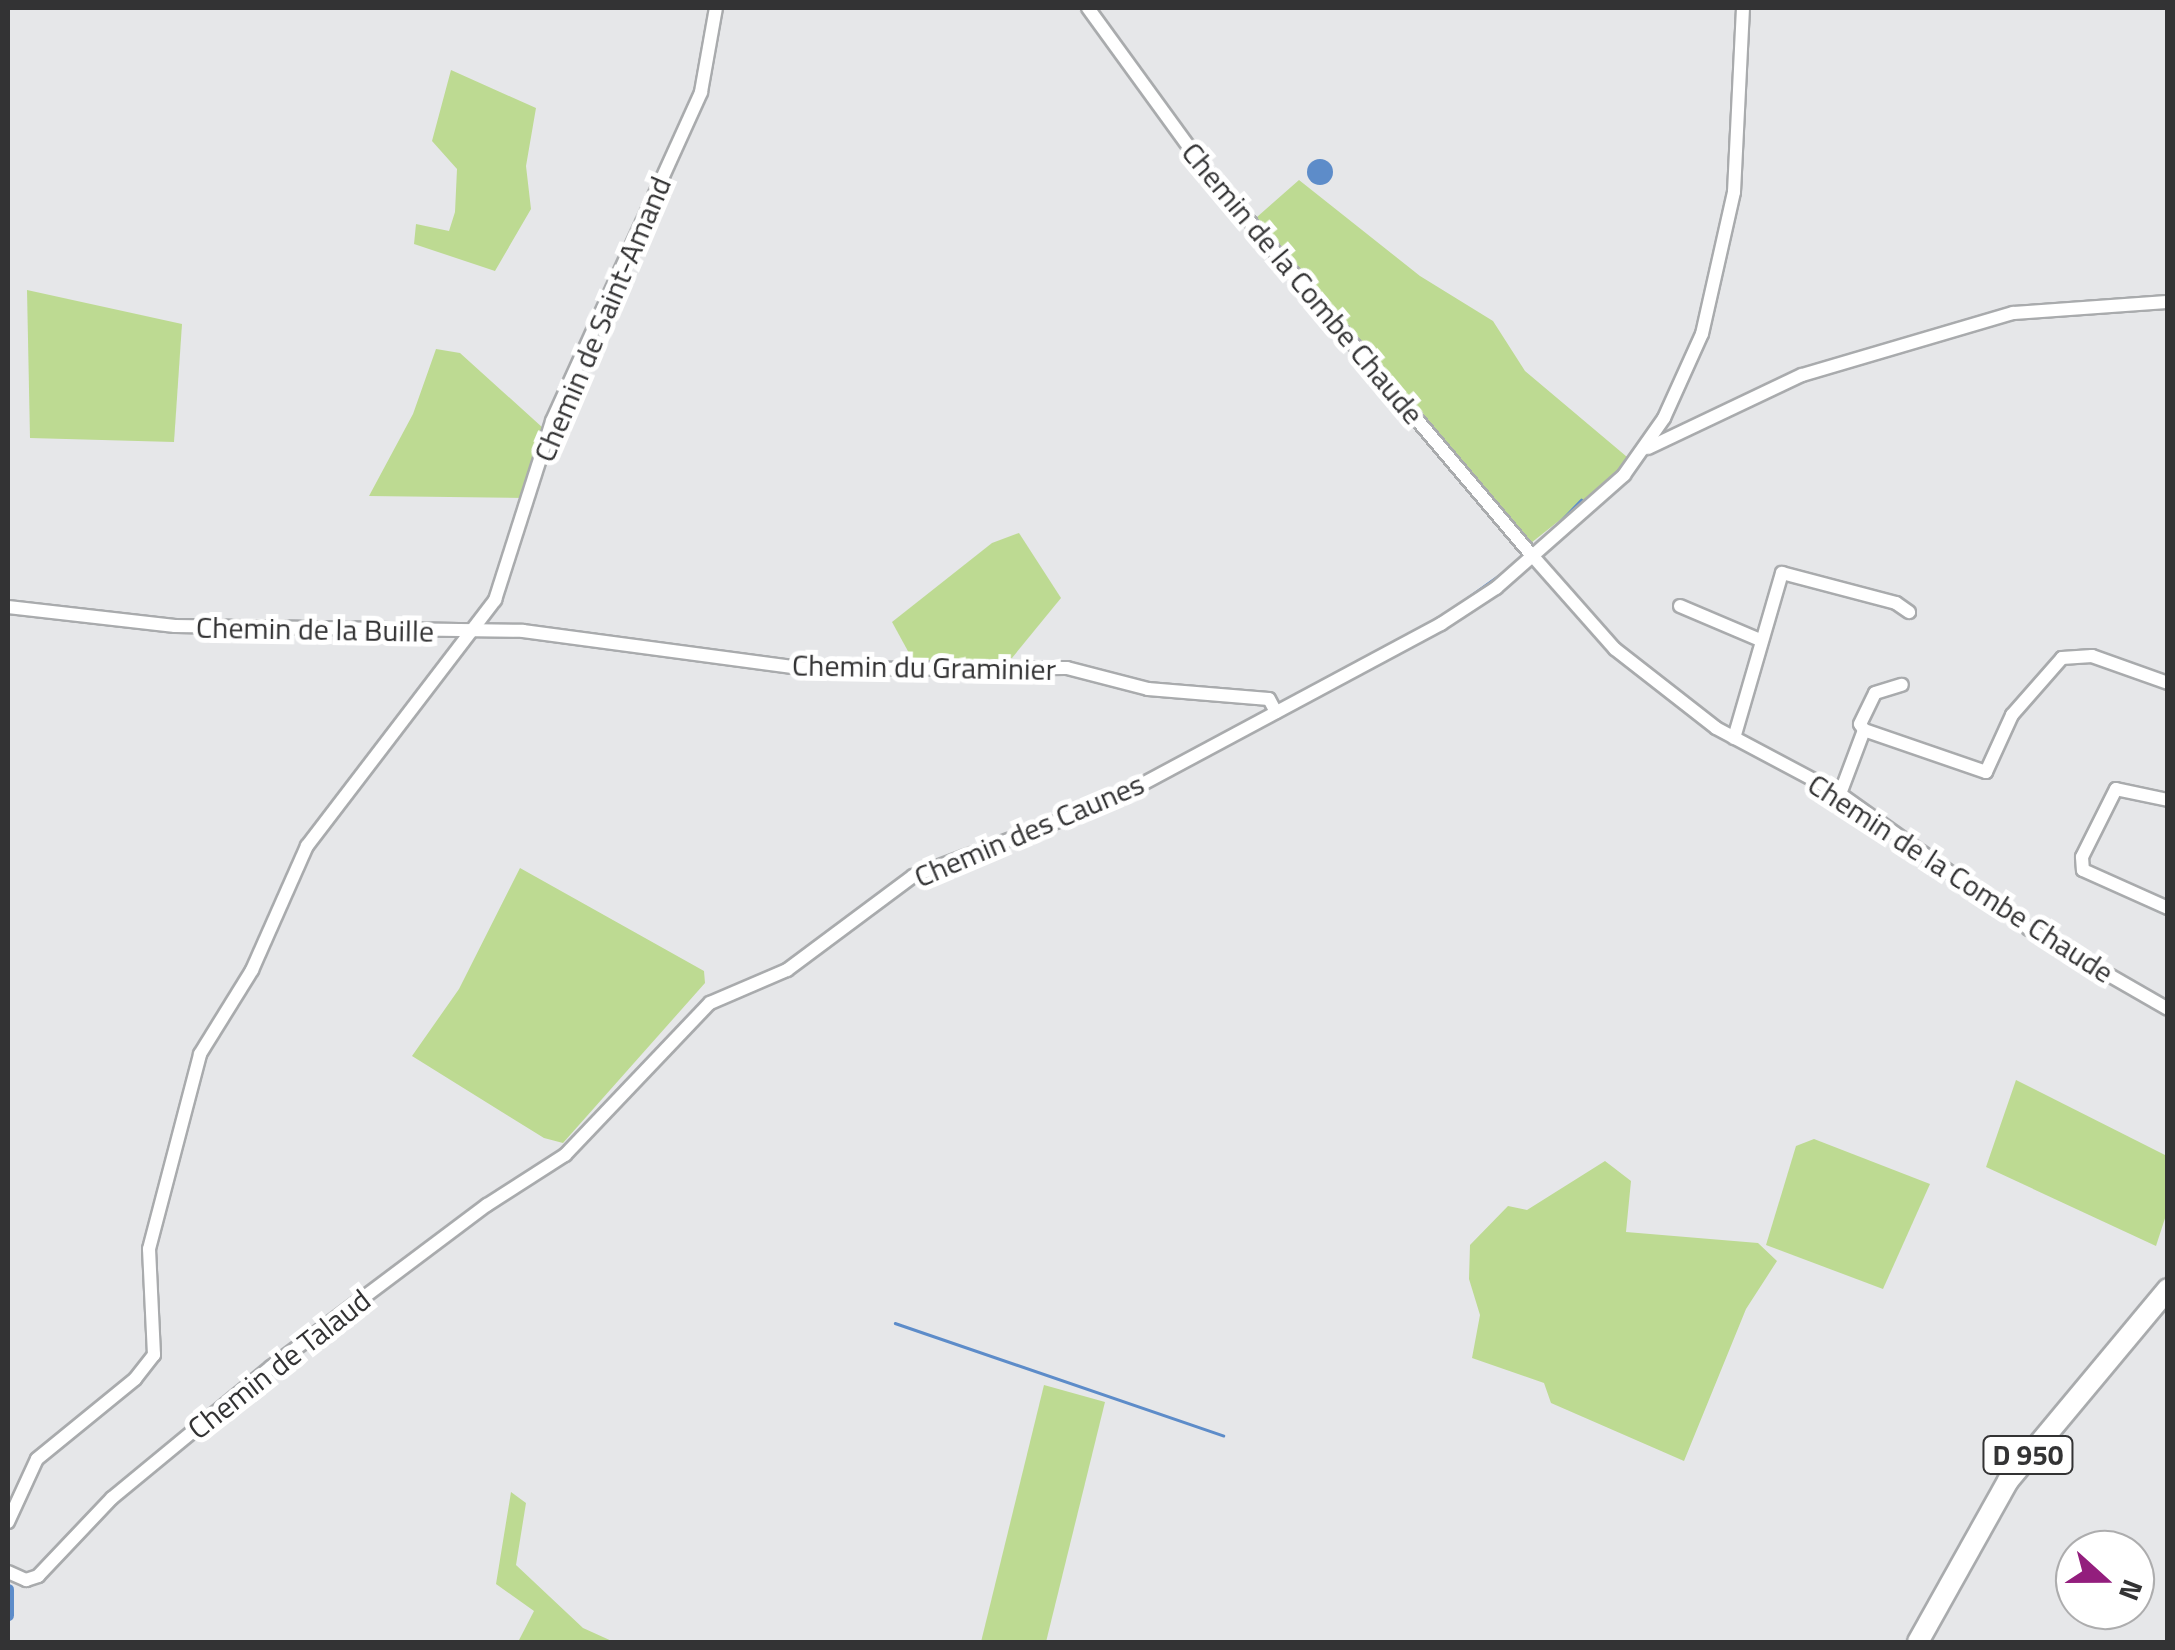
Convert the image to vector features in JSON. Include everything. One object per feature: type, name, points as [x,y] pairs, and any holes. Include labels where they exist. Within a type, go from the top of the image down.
[{"type":"main road","name":"D 950","points":[[1918,1642],[2008,1481],[2168,1289]]},
{"type":"street","name":"Chemin de Saint-Amand","points":[[8,1522],[38,1459],[136,1379],[154,1355],[149,1248],[200,1054],[252,970],[307,846],[478,629],[495,600],[552,421],[701,92],[716,8]]},
{"type":"street","name":"Chemin de la Combe Chaude","points":[[1088,8],[1205,169],[1531,554],[1647,678],[1734,738],[1840,794],[2029,930],[2168,1009]]},
{"type":"street","points":[[1648,448],[1702,334],[1731,210],[1747,24],[1742,8]]},
{"type":"street","points":[[1648,448],[1802,376],[2013,312],[2168,302]]},
{"type":"street","name":"Chemin des Caunes","points":[[565,1155],[698,1011],[786,970],[913,876],[1109,802],[1465,610],[1648,448]]},
{"type":"street","points":[[1734,738],[1782,573],[1896,602],[1908,612]]},
{"type":"street","points":[[1680,606],[1760,640]]},
{"type":"street","name":"Chemin de la Buille","points":[[8,607],[176,626],[330,633],[478,629],[623,640]]},
{"type":"street","name":"Chemin du Graminier","points":[[623,640],[807,669],[1066,668],[1148,690],[1269,699],[1276,712]]},
{"type":"street","points":[[1902,685],[1875,693],[1860,724],[1864,730],[1980,776],[2012,716],[2062,658],[2092,656],[2168,683]]},
{"type":"street","points":[[1840,794],[1864,730]]},
{"type":"street","points":[[2168,800],[2116,789],[2082,857],[2083,870],[2168,908]]},
{"type":"street","name":"Chemin de Talaud","points":[[8,1572],[26,1580],[38,1576],[112,1498],[257,1378],[486,1205],[565,1155]]},
{"type":"green space","points":[[451,70],[536,108],[526,166],[531,209],[495,271],[414,244],[416,224],[449,231],[455,212],[457,169],[432,141]]},
{"type":"green space","points":[[1299,180],[1420,276],[1493,321],[1525,371],[1633,462],[1531,543],[1259,228],[1257,217]]},
{"type":"green space","points":[[27,290],[182,324],[174,442],[30,438]]},
{"type":"green space","points":[[436,349],[460,353],[543,428],[525,498],[369,496],[413,414]]},
{"type":"green space","points":[[1019,533],[1061,598],[1012,658],[915,664],[892,622],[992,543]]},
{"type":"green space","points":[[520,868],[704,971],[705,983],[563,1143],[544,1138],[412,1056],[459,989]]},
{"type":"green space","points":[[2016,1080],[2167,1156],[2167,1212],[2156,1246],[1986,1167]]},
{"type":"green space","points":[[1814,1139],[1930,1184],[1883,1289],[1766,1245],[1796,1146]]},
{"type":"green space","points":[[1605,1161],[1631,1181],[1626,1232],[1758,1243],[1777,1261],[1746,1309],[1684,1461],[1551,1403],[1544,1383],[1472,1358],[1480,1315],[1469,1279],[1470,1245],[1508,1206],[1527,1210]]},
{"type":"green space","points":[[1044,1385],[1105,1402],[1046,1642],[981,1642]]},
{"type":"green space","points":[[511,1492],[526,1503],[516,1565],[583,1628],[614,1642],[518,1642],[534,1611],[496,1584]]},
{"type":"water","points":[[1320,159],[1329,163],[1333,172],[1329,181],[1320,185],[1311,181],[1307,172],[1311,163]]},
{"type":"waterway","points":[[1544,538],[1581,500]]},
{"type":"waterway","points":[[1445,614],[1512,566]]},
{"type":"waterway","points":[[895,1323],[1223,1435]]},
{"type":"waterway","points":[[8,1589],[8,1615]]}]
